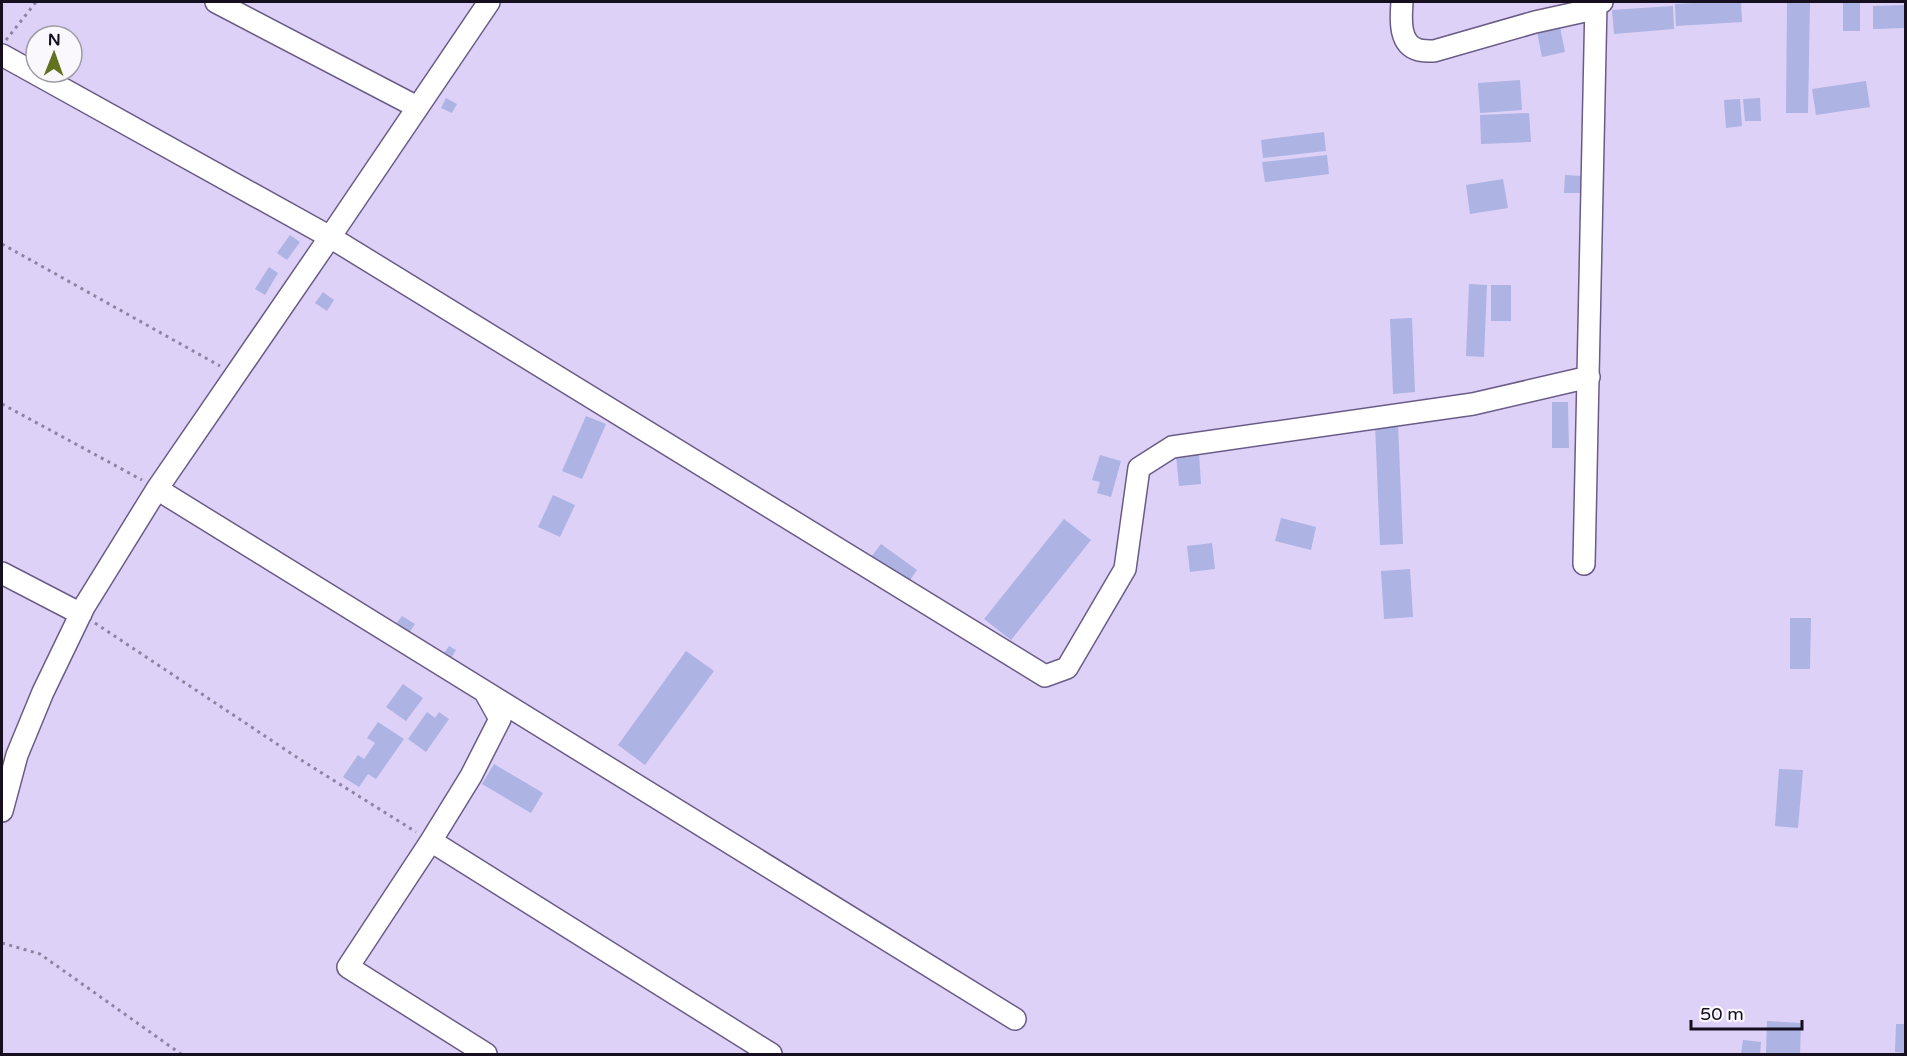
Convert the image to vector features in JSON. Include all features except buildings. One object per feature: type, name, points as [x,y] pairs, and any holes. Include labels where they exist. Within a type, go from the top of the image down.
[{"type":"street","points":[[216,2],[417,107]]},
{"type":"street","points":[[2,811],[6,776],[17,755],[42,692],[81,614],[157,489],[489,2]]},
{"type":"street","points":[[1402,2],[1402,34],[1410,46],[1418,50],[1434,51],[1535,22],[1585,11],[1596,2],[1602,2]]},
{"type":"street","points":[[1584,564],[1596,2]]},
{"type":"street","points":[[2,55],[330,237],[1045,676],[1067,668],[1125,570],[1139,468],[1172,447],[1473,404],[1589,377]]},
{"type":"street","points":[[157,489],[1015,1019]]},
{"type":"street","points":[[2,573],[81,614]]},
{"type":"street","points":[[484,691],[500,719],[471,776],[348,967],[486,1054]]},
{"type":"street","points":[[431,841],[771,1054]]},
{"type":"path","points":[[2,46],[36,2]]},
{"type":"path","points":[[2,244],[220,366]]},
{"type":"path","points":[[2,404],[157,489]]},
{"type":"path","points":[[81,614],[298,758],[431,841]]},
{"type":"path","points":[[2,943],[40,954],[181,1054]]}]
